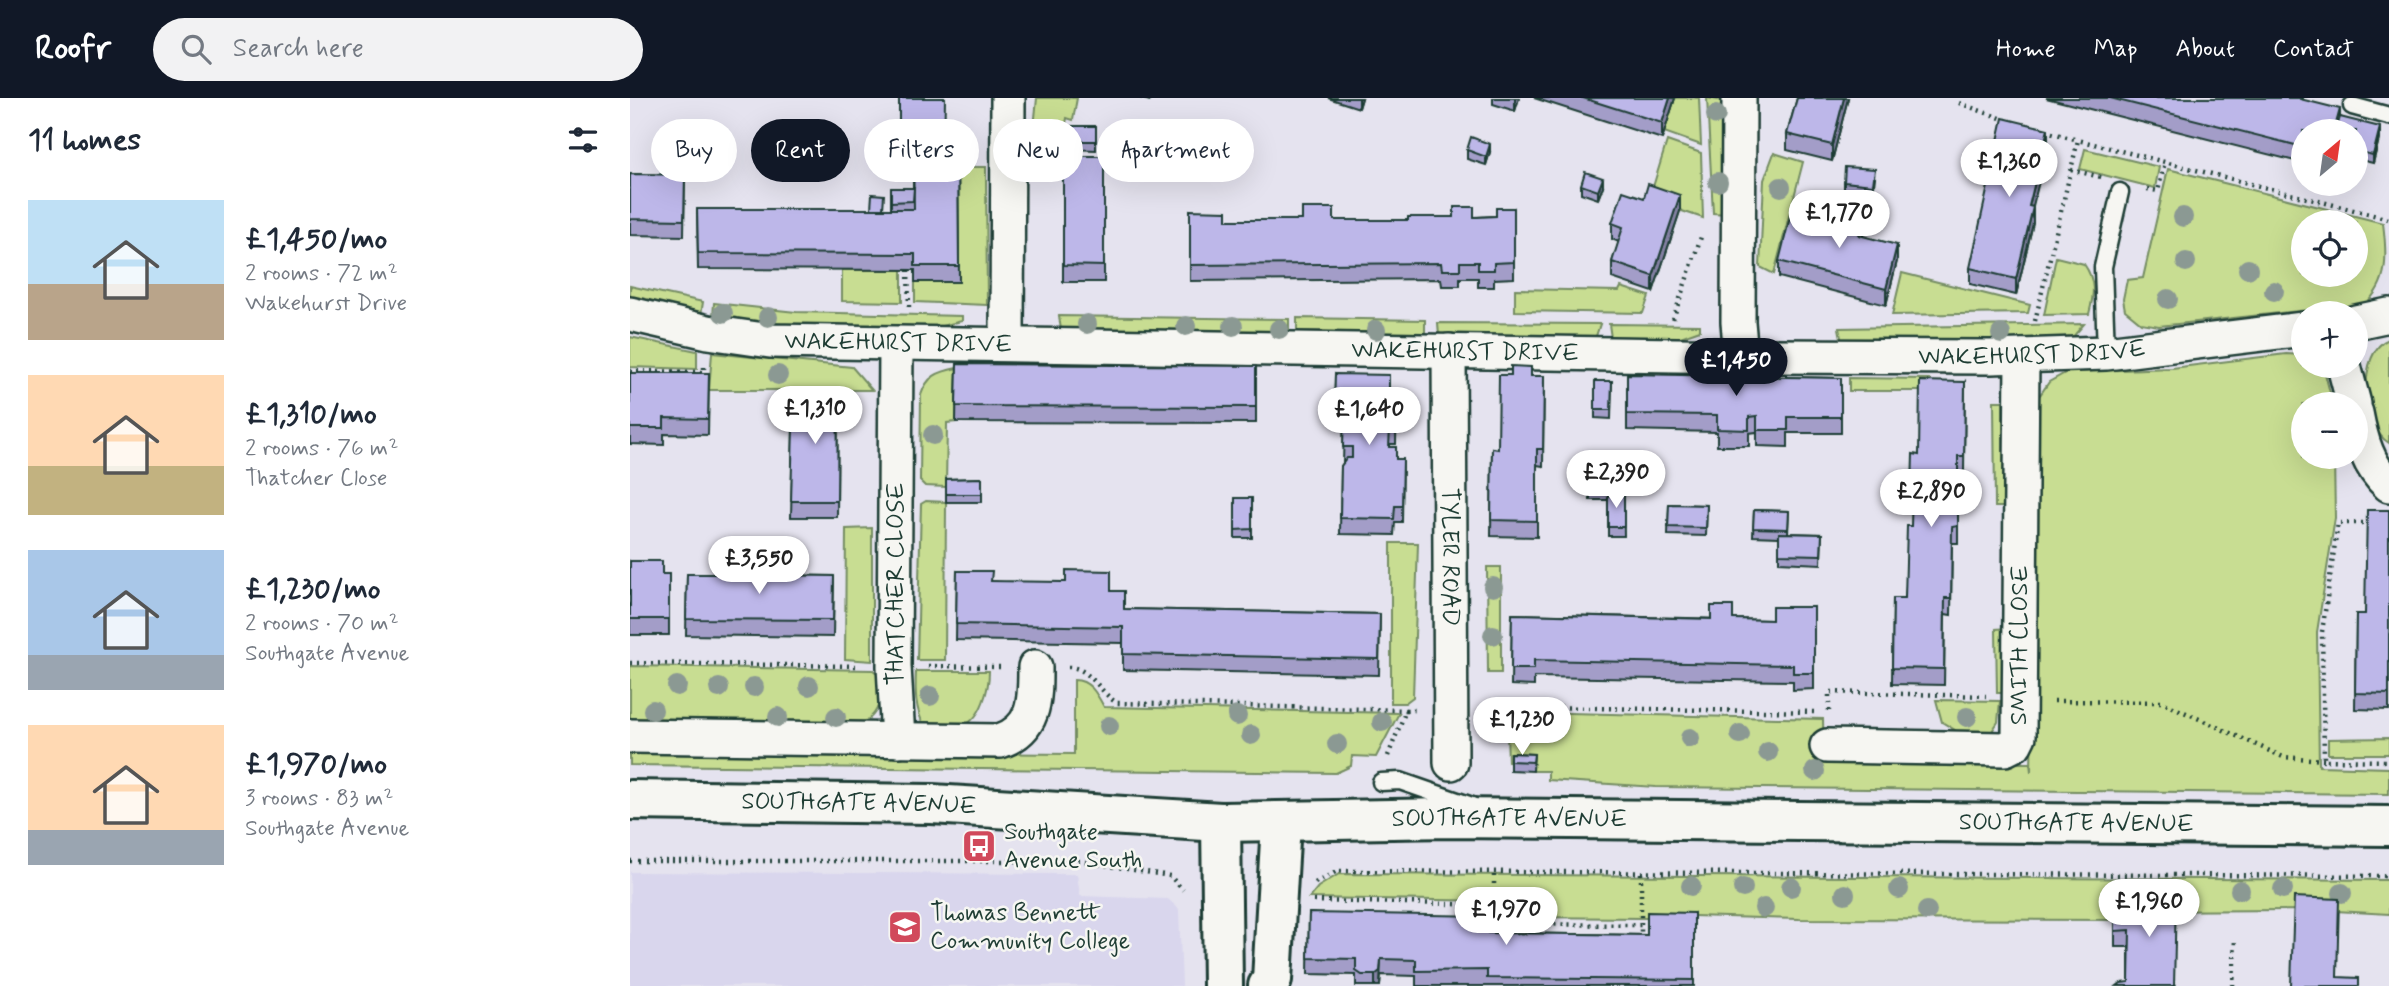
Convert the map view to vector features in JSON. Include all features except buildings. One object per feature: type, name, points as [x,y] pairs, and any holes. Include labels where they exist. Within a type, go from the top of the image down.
[{"type":"main road","name":"SOUTHGATE AVENUE","points":[[630,800],[932,804],[1221,822],[1281,823],[1451,788],[1516,821],[2389,826]]},
{"type":"main road","points":[[1221,822],[1223,986]]},
{"type":"main road","points":[[1269,986],[1290,908],[1281,823]]},
{"type":"street","points":[[1007,343],[1008,98]]},
{"type":"street","points":[[1739,98],[1738,322],[1741,356]]},
{"type":"street","name":"WAKEHURST DRIVE","points":[[630,314],[708,332],[770,341],[1741,356],[2022,356],[2106,353],[2291,331]]},
{"type":"street","points":[[2368,319],[2389,315]]},
{"type":"street","name":"THATCHER CLOSE","points":[[896,344],[894,666],[898,740]]},
{"type":"street","name":"TYLER ROAD","points":[[1449,351],[1451,788]]},
{"type":"street","name":"SMITH CLOSE","points":[[1827,746],[2005,749],[2015,744],[2019,736],[2022,356]]},
{"type":"street","points":[[2368,456],[2378,476],[2389,485]]},
{"type":"street","points":[[630,736],[1000,741],[1014,737],[1030,717],[1035,704],[1035,667]]},
{"type":"lane","points":[[2352,106],[2389,116]]},
{"type":"lane","points":[[2106,353],[2103,267],[2120,192]]},
{"type":"lane","points":[[1381,782],[1400,781],[1451,788]]},
{"type":"path","points":[[1959,103],[2010,121]]},
{"type":"path","points":[[2034,129],[2389,219]]},
{"type":"path","points":[[2035,322],[2078,140]]},
{"type":"path","points":[[1673,320],[1705,225]]},
{"type":"path","points":[[908,270],[909,310]]},
{"type":"path","points":[[2376,523],[2338,523],[2322,632],[2324,760],[2389,761]]},
{"type":"path","points":[[1387,757],[1406,710],[1451,706]]},
{"type":"path","points":[[630,861],[1080,861],[1170,876],[1180,884],[1185,897]]},
{"type":"path","points":[[1290,908],[1314,884],[1337,871],[2389,876]]},
{"type":"path","points":[[1494,872],[1494,905],[1504,924],[1641,925]]},
{"type":"path","points":[[1641,873],[1641,950]]},
{"type":"path","points":[[1290,908],[1494,905]]},
{"type":"path","points":[[2233,986],[2235,939]]},
{"type":"shaded area","name":"Thomas Bennett Community College","points":[[630,872],[1077,874],[1080,896],[1168,899],[1179,909],[1182,986],[630,986]]},
{"type":"green space","points":[[1037,98],[1077,98],[1073,119],[1035,119]]},
{"type":"green space","points":[[1675,98],[1699,98],[1701,145],[1664,132]]},
{"type":"green space","points":[[1707,98],[1723,101],[1726,214],[1713,213]]},
{"type":"green space","points":[[1667,141],[1701,153],[1703,218],[1649,200]]},
{"type":"green space","points":[[2085,149],[2159,167],[2155,188],[2080,169]]},
{"type":"green space","points":[[1774,153],[1803,162],[1774,274],[1760,267],[1764,180]]},
{"type":"green space","points":[[979,167],[986,167],[987,305],[915,302],[915,282],[959,282],[958,182],[979,182]]},
{"type":"green space","points":[[2168,169],[2331,210],[2291,210],[2291,287],[2368,287],[2368,219],[2383,223],[2384,268],[2378,287],[2368,301],[2291,301],[2291,312],[2159,326],[2141,323],[2125,310],[2123,299],[2127,280],[2143,278]]},
{"type":"green space","points":[[2056,257],[2084,264],[2088,270],[2093,288],[2089,314],[2044,315]]},
{"type":"green space","points":[[842,270],[902,270],[902,302],[842,301]]},
{"type":"green space","points":[[1902,273],[2030,305],[2028,313],[1892,315]]},
{"type":"green space","points":[[630,286],[703,302],[701,315],[630,300]]},
{"type":"green space","points":[[1621,287],[1649,296],[1643,313],[1515,311],[1515,289],[1619,291]]},
{"type":"green space","points":[[714,303],[796,312],[962,316],[962,321],[921,331],[792,325],[713,317]]},
{"type":"green space","points":[[1059,316],[1289,319],[1289,333],[1061,330]]},
{"type":"green space","points":[[1297,318],[1425,320],[1425,334],[1297,331]]},
{"type":"green space","points":[[1438,323],[1600,324],[1596,336],[1592,338],[1439,335]]},
{"type":"green space","points":[[1609,324],[1700,325],[1700,330],[1672,340],[1611,338]]},
{"type":"green space","points":[[2084,324],[2072,338],[2059,341],[1842,343],[1839,328]]},
{"type":"green space","points":[[630,337],[697,351],[697,369],[630,367]]},
{"type":"green space","points":[[2389,339],[2389,443],[2373,422],[2366,390],[2372,358],[2379,346]]},
{"type":"green space","points":[[712,353],[852,367],[872,390],[709,390]]},
{"type":"green space","points":[[2291,354],[2291,378],[2326,378],[2330,392],[2291,392],[2291,469],[2334,469],[2335,518],[2317,632],[2319,766],[2389,768],[2389,794],[1656,787],[1548,780],[1548,771],[1533,771],[1533,763],[1508,762],[1507,731],[1496,723],[1489,711],[1823,719],[1824,763],[2030,763],[2031,772],[2038,398],[2049,382],[2067,372],[2172,368]]},
{"type":"green space","points":[[957,368],[956,422],[947,423],[946,487],[925,486],[920,481],[921,395],[926,383],[934,376]]},
{"type":"green space","points":[[1849,378],[1929,379],[1929,391],[1849,391]]},
{"type":"green space","points":[[1994,401],[2003,401],[2004,507],[1995,507]]},
{"type":"green space","points":[[926,501],[946,502],[945,660],[917,660],[921,504]]},
{"type":"green space","points":[[872,528],[872,661],[845,659],[846,529]]},
{"type":"green space","points":[[1391,543],[1418,543],[1413,697],[1405,703],[1391,703]]},
{"type":"green space","points":[[1487,567],[1501,567],[1501,673],[1488,673]]},
{"type":"green space","points":[[2007,628],[2008,693],[1997,693],[1996,629]]},
{"type":"green space","points":[[630,666],[873,670],[882,677],[882,687],[873,715],[851,728],[630,723]]},
{"type":"green space","points":[[916,671],[989,671],[986,694],[976,716],[960,727],[925,728],[916,700]]},
{"type":"green space","points":[[1074,680],[1089,685],[1104,707],[1399,713],[1376,757],[1352,756],[1351,766],[1336,773],[630,765],[630,750],[1074,754]]},
{"type":"green space","points":[[1936,700],[2000,701],[1998,722],[1992,731],[1965,736],[1942,722]]},
{"type":"green space","points":[[2389,738],[2389,754],[2328,754],[2328,739]]},
{"type":"green space","points":[[1339,874],[2389,880],[2389,914],[2317,910],[2131,911],[2130,920],[1799,919],[1658,915],[1646,918],[1514,917],[1499,901],[1309,898],[1318,887]]},
{"type":"place","name":"Southgate Avenue South","points":[[979,846]]},
{"type":"place","name":"Thomas Bennett Community College","points":[[905,927]]}]
